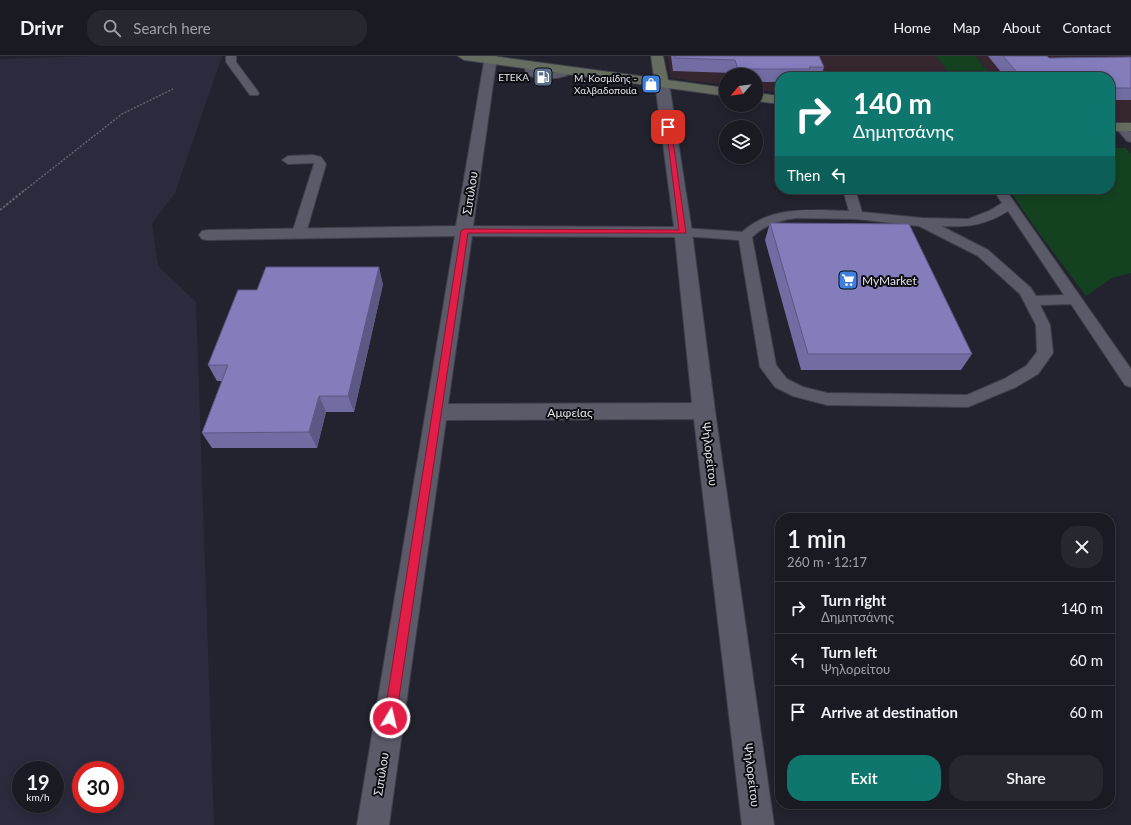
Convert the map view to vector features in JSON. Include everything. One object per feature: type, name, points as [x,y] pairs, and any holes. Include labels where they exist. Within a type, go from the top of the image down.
[{"type":"street","points":[[464,56],[491,57],[529,64],[719,91]]},
{"type":"street","points":[[657,56],[662,83]]},
{"type":"street","name":"Σιπύλου","points":[[373,825],[491,57]]},
{"type":"street","name":"Ψηλορείτου","points":[[662,83],[683,232],[704,411],[758,825]]},
{"type":"street","points":[[763,98],[775,99]]},
{"type":"street","points":[[208,235],[464,231],[683,232]]},
{"type":"street","name":"Αμφείας","points":[[437,412],[704,411]]},
{"type":"lane","points":[[231,56],[231,62],[254,93]]},
{"type":"lane","points":[[1121,127],[1131,139]]},
{"type":"lane","points":[[288,160],[313,159],[317,160],[320,164],[299,233]]},
{"type":"lane","points":[[851,194],[856,215]]},
{"type":"lane","points":[[1002,194],[1131,381]]},
{"type":"lane","points":[[745,236],[754,226],[763,221],[788,214],[856,215],[922,222],[969,223],[994,214],[1008,204]]},
{"type":"lane","points":[[745,236],[768,367],[781,383],[799,392],[827,399],[968,401],[1010,383],[1032,370],[1045,353],[1043,325],[1026,291],[983,253],[922,222]]},
{"type":"lane","points":[[683,232],[745,236]]},
{"type":"lane","points":[[1031,301],[1074,299]]},
{"type":"path","points":[[0,210],[122,114],[173,89]]},
{"type":"shaded area","points":[[95,56],[222,56],[175,193],[152,223],[158,266],[196,302],[214,825],[0,825],[0,59]]},
{"type":"shaded area","points":[[667,56],[1131,56],[1131,123],[1115,122],[1115,72],[775,72],[775,92],[763,90],[763,68],[719,68],[719,84],[671,78]]},
{"type":"green space","points":[[936,56],[975,56],[988,72],[948,72]]},
{"type":"green space","points":[[1115,148],[1126,148],[1131,154],[1131,273],[1112,278],[1086,296],[1033,225],[1012,194],[1115,194]]},
{"type":"building","points":[[675,56],[819,56],[824,67],[809,67],[810,69],[738,68],[735,60],[675,58]]},
{"type":"building","points":[[1003,56],[1047,56],[1049,58],[1131,57],[1131,88],[1115,88],[1115,72],[1017,72]]},
{"type":"building","name":"MyMarket","points":[[770,223],[909,224],[972,354],[808,354]]},
{"type":"building","points":[[266,267],[379,267],[348,396],[319,396],[309,432],[202,433],[228,365],[208,365],[238,290],[257,290]]},
{"type":"place","name":"ΕΤΕΚΑ","points":[[543,77]]},
{"type":"place","name":"Μ. Κοσμίδης - Χαλβαδοποιία","points":[[651,84]]},
{"type":"place","name":"MyMarket","points":[[848,280]]},
{"type":"route","points":[[390,718],[464,231],[683,232],[668,127]]}]
